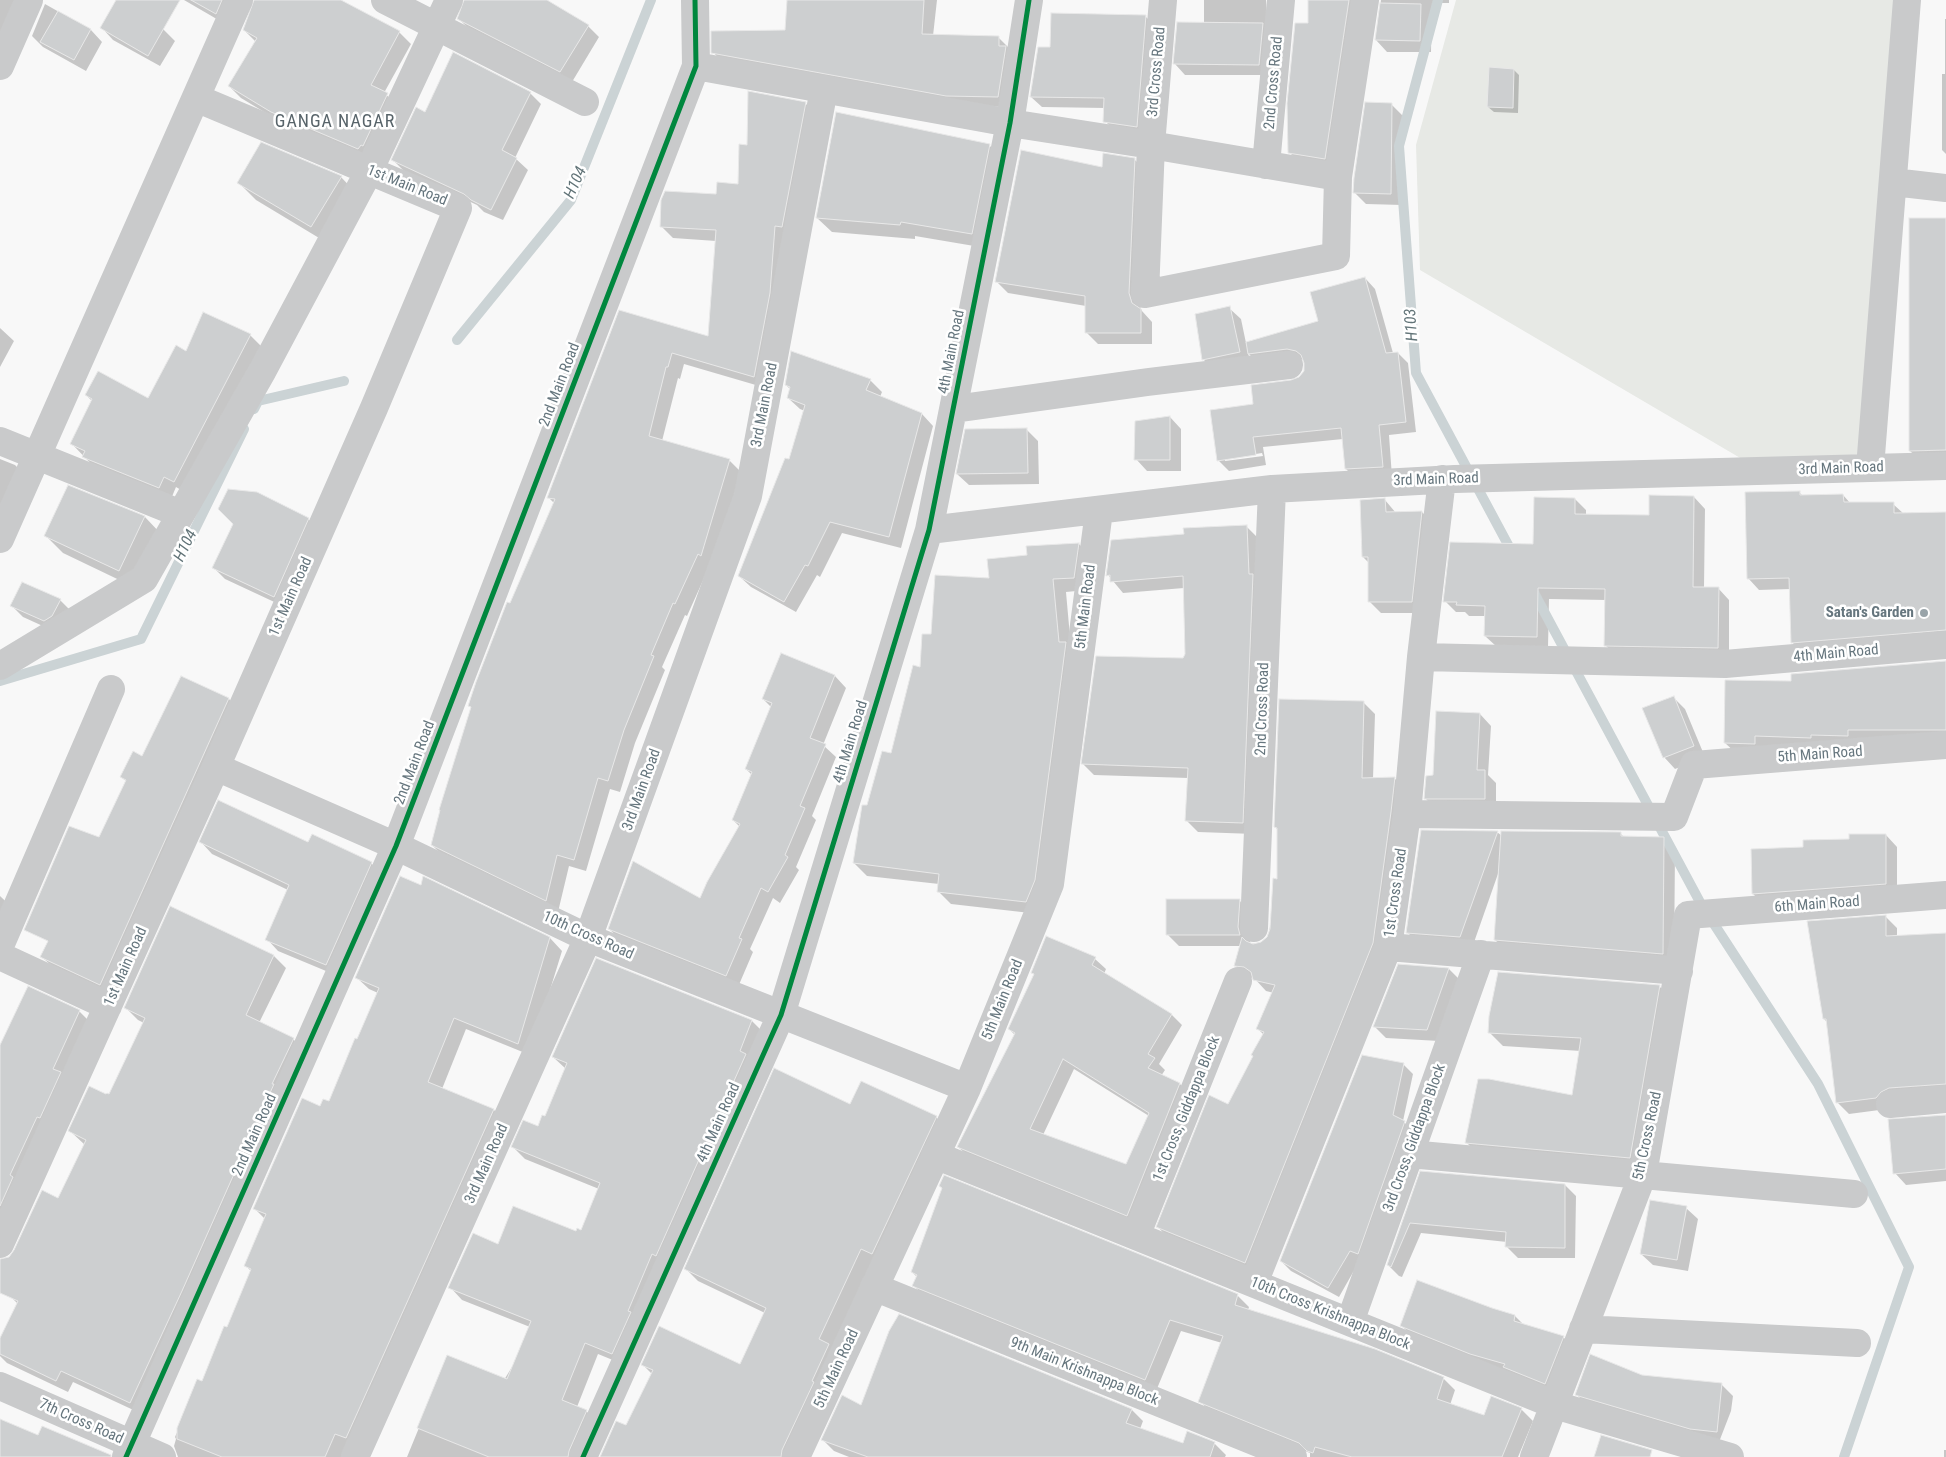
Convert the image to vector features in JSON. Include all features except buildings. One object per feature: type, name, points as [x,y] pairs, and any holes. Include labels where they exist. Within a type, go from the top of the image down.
[{"type":"street","points":[[0,66],[28,0]]},
{"type":"street","points":[[0,539],[239,0]]},
{"type":"street","points":[[384,0],[585,102]]},
{"type":"street","points":[[0,666],[144,579],[263,370],[369,170],[449,0]]},
{"type":"street","points":[[695,0],[696,66],[1010,123],[1338,177],[1365,0]]},
{"type":"street","name":"4th Main Road","points":[[583,1457],[780,1015],[930,530],[1010,123],[1029,0]]},
{"type":"street","name":"3rd Cross Road","points":[[1163,0],[1151,145],[1145,294],[1336,256],[1338,177]]},
{"type":"street","name":"2nd Cross Road","points":[[1266,166],[1281,0]]},
{"type":"street","points":[[1870,468],[1907,0]]},
{"type":"street","name":"2nd Main Road","points":[[129,1450],[396,846],[696,66]]},
{"type":"street","name":"3rd Main Road","points":[[355,1457],[588,938],[748,496],[824,89]]},
{"type":"street","name":"1st Main Road","points":[[0,1244],[216,768],[374,408],[458,208],[196,98]]},
{"type":"street","points":[[1893,182],[1946,188]]},
{"type":"street","points":[[954,409],[1148,382],[1289,365]]},
{"type":"street","points":[[0,441],[181,514]]},
{"type":"street","name":"3rd Main Road","points":[[930,530],[1272,490],[1448,479],[1946,466]]},
{"type":"street","name":"1st Cross Road","points":[[1254,1283],[1388,947],[1407,814],[1421,657],[1448,479]]},
{"type":"street","name":"2nd Cross Road","points":[[1254,928],[1272,490]]},
{"type":"street","name":"5th Main Road","points":[[797,1457],[967,1088],[1050,884],[1099,511]]},
{"type":"street","name":"4th Main Road","points":[[1421,657],[1725,664],[1946,645]]},
{"type":"street","points":[[0,946],[111,689]]},
{"type":"street","name":"5th Main Road","points":[[1407,814],[1674,817],[1694,765],[1946,745]]},
{"type":"street","name":"10th Cross Road","points":[[216,768],[396,846],[588,938],[967,1088]]},
{"type":"street","name":"6th Main Road","points":[[1688,915],[1946,895]]},
{"type":"street","name":"5th Cross Road","points":[[1555,1405],[1643,1174],[1688,915]]},
{"type":"street","points":[[1388,947],[1678,972]]},
{"type":"street","name":"3rd Cross, Giddappa Block","points":[[1350,1322],[1481,954]]},
{"type":"street","points":[[0,956],[108,1006]]},
{"type":"street","name":"1st Cross, Giddappa Block","points":[[1136,1236],[1238,981]]},
{"type":"street","points":[[1890,1104],[1946,1099]]},
{"type":"street","points":[[1409,1154],[1854,1194]]},
{"type":"street","name":"10th Cross Krishnappa Block","points":[[936,1155],[1555,1405],[1730,1457]]},
{"type":"street","name":"9th Main Krishnappa Block","points":[[874,1287],[1293,1457]]},
{"type":"street","points":[[1584,1329],[1857,1343]]},
{"type":"street","name":"7th Cross Road","points":[[0,1386],[129,1450],[162,1457]]},
{"type":"street","points":[[1534,1457],[1555,1405]]},
{"type":"shaded area","points":[[1456,0],[1907,0],[1863,459],[1742,459],[1420,270],[1416,145]]},
{"type":"waterway","name":"H104","points":[[457,340],[571,200],[651,0]]},
{"type":"waterway","name":"H103","points":[[1438,0],[1399,146],[1416,373],[1513,554]]},
{"type":"waterway","name":"H104","points":[[254,409],[258,401],[344,381]]},
{"type":"waterway","name":"H104","points":[[0,681],[141,639],[244,429]]},
{"type":"waterway","points":[[1532,589],[1701,904],[1818,1084],[1909,1267],[1844,1457]]},
{"type":"cycle path","points":[[126,1457],[396,846],[696,66],[695,0]]},
{"type":"cycle path","points":[[583,1457],[781,1015],[929,530],[1010,123],[1029,0]]},
{"type":"place","name":"Satan's Garden","points":[[1924,613]]},
{"type":"district","name":"GANGA NAGAR","points":[[335,122]]}]
